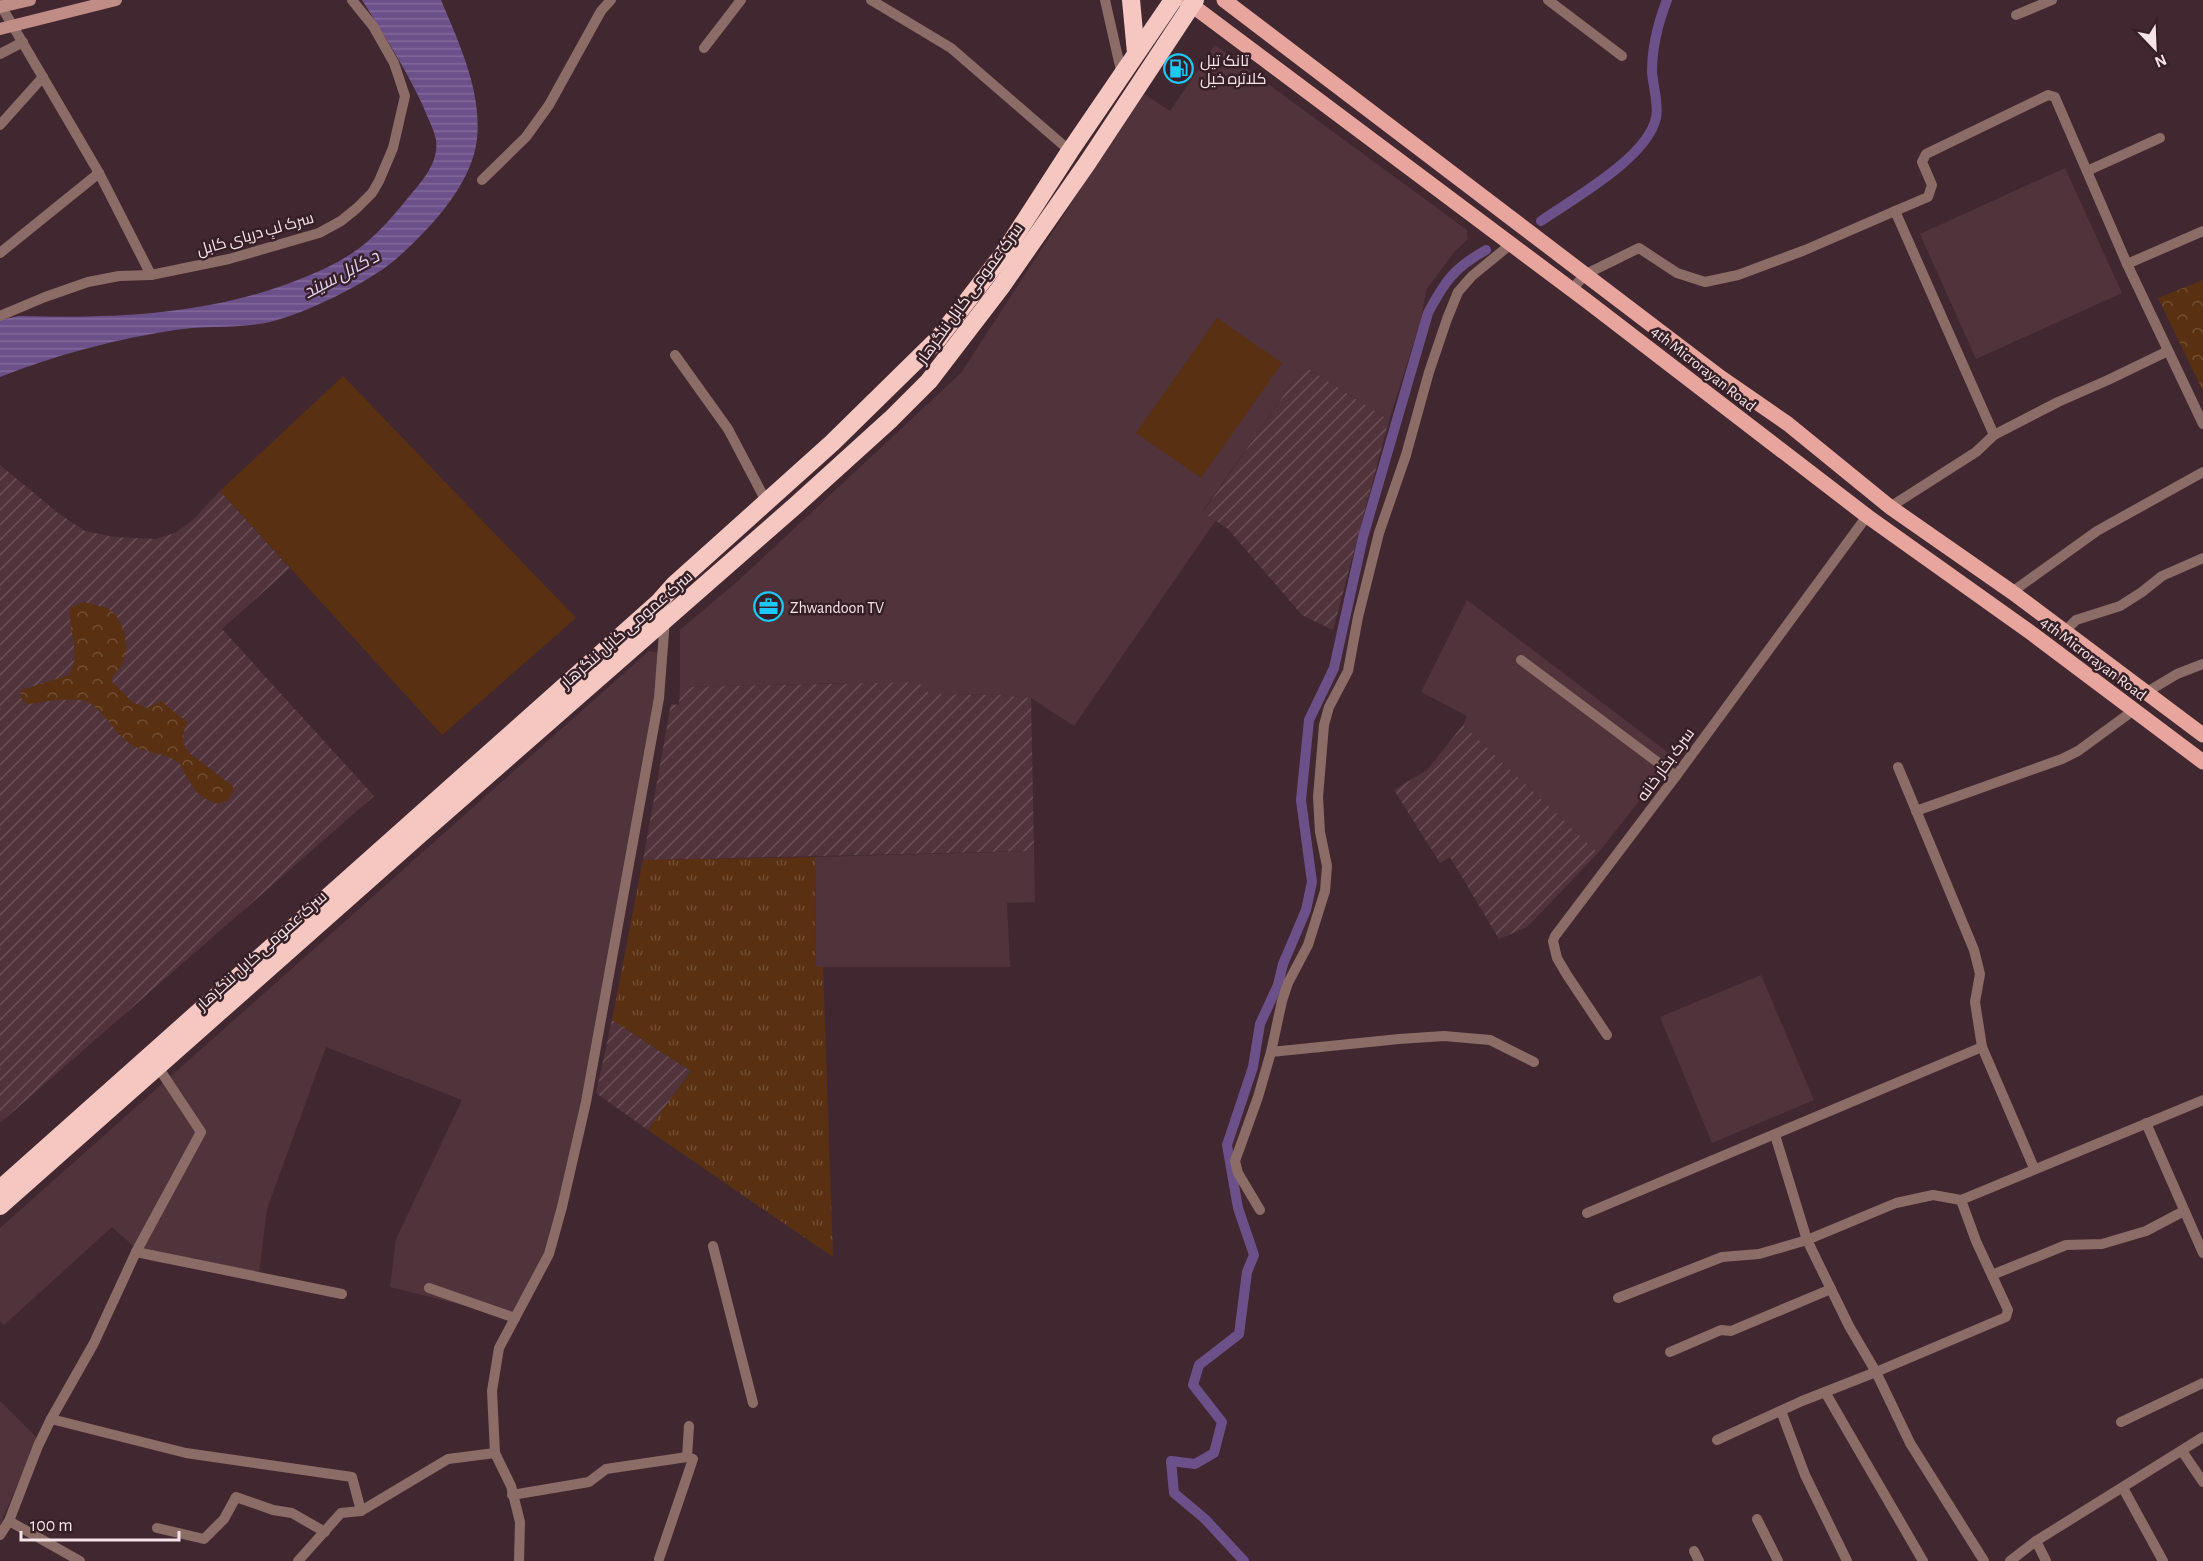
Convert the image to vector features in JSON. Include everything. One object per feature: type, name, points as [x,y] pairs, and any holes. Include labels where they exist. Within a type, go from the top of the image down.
[{"type":"highway","points":[[1131,0],[1136,54]]},
{"type":"highway","name":"سرک عمومی کابل ننگرهار","points":[[0,1189],[659,602],[674,585],[832,443],[938,339],[1004,253],[1173,0]]},
{"type":"highway","name":"سرک عمومی کابل ننگرهار","points":[[0,1206],[822,481],[891,419],[929,381],[1001,286],[1088,162],[1191,1]]},
{"type":"main road","points":[[1,6],[30,0]]},
{"type":"main road","points":[[0,29],[116,0]]},
{"type":"main road","name":"4th Microrayan Road","points":[[1224,0],[1720,377],[1788,424],[1890,507],[2012,592],[2203,735]]},
{"type":"main road","name":"4th Microrayan Road","points":[[1191,1],[1867,516],[2034,635],[2203,762]]},
{"type":"main road","points":[[2129,706],[2141,688]]},
{"type":"street","name":"سرک لبِ دریای کابل","points":[[0,316],[88,282],[119,276],[151,275],[229,259],[319,233],[341,221],[372,193],[380,181],[393,148],[405,96],[394,63],[373,26],[352,0]]},
{"type":"street","points":[[482,180],[526,137],[549,105],[602,11],[611,0]]},
{"type":"street","points":[[704,48],[741,0]]},
{"type":"street","points":[[871,0],[951,48],[1070,151]]},
{"type":"street","points":[[1105,0],[1122,75]]},
{"type":"street","points":[[1548,0],[1622,56]]},
{"type":"street","points":[[2016,15],[2052,0]]},
{"type":"street","points":[[1,6],[99,173],[151,275]]},
{"type":"street","points":[[0,54],[23,42]]},
{"type":"street","points":[[0,125],[43,77]]},
{"type":"street","points":[[1572,289],[1586,274],[1639,248],[1677,273],[1705,282],[1738,275],[1794,254],[1928,197],[1932,185],[1922,162],[1926,154],[2048,95],[2055,97],[2127,264],[2203,424]]},
{"type":"street","points":[[2087,171],[2160,138]]},
{"type":"street","points":[[0,253],[99,173]]},
{"type":"street","points":[[1895,211],[1994,435]]},
{"type":"street","points":[[2127,264],[2203,231]]},
{"type":"street","points":[[1260,1210],[1238,1173],[1235,1161],[1258,1096],[1288,983],[1308,945],[1325,891],[1327,866],[1320,832],[1318,797],[1324,725],[1329,706],[1348,670],[1358,616],[1379,533],[1406,455],[1429,372],[1447,319],[1458,292],[1472,276],[1511,244]]},
{"type":"street","points":[[1890,507],[1976,452],[1994,435],[2058,402],[2108,381],[2168,351]]},
{"type":"street","points":[[675,355],[728,429],[767,503]]},
{"type":"street","points":[[2012,592],[2097,531],[2203,472]]},
{"type":"street","name":"سرک بخار خانه","points":[[1607,1035],[1557,958],[1552,941],[1867,516]]},
{"type":"street","points":[[2064,632],[2076,620],[2120,606],[2162,576],[2203,558]]},
{"type":"street","points":[[519,1561],[520,1522],[511,1485],[495,1453],[492,1391],[499,1347],[549,1254],[557,1230],[586,1102],[659,698],[665,620],[659,602]]},
{"type":"street","points":[[1521,660],[1676,776]]},
{"type":"street","points":[[2141,688],[2203,663]]},
{"type":"street","points":[[1916,811],[2062,759],[2078,751],[2129,706]]},
{"type":"street","points":[[1898,767],[1974,950],[1980,974],[1975,1002],[1982,1047],[2034,1168]]},
{"type":"street","points":[[1271,1052],[1444,1036],[1490,1040],[1534,1062]]},
{"type":"street","points":[[1587,1213],[1982,1047]]},
{"type":"street","points":[[0,1535],[9,1521],[51,1419],[94,1343],[136,1252],[201,1132],[158,1067]]},
{"type":"street","points":[[1618,1298],[1722,1257],[1759,1254],[1806,1240],[1896,1203],[1934,1195],[1960,1200],[2203,1100]]},
{"type":"street","points":[[2146,1123],[2203,1253]]},
{"type":"street","points":[[1774,1135],[1806,1240],[1849,1326],[1876,1372],[1910,1443],[1984,1561]]},
{"type":"street","points":[[1717,1440],[1825,1392],[2006,1317],[2008,1310],[1960,1200]]},
{"type":"street","points":[[1992,1275],[2066,1245],[2102,1244],[2146,1231],[2184,1211]]},
{"type":"street","points":[[713,1246],[753,1403]]},
{"type":"street","points":[[136,1252],[342,1294]]},
{"type":"street","points":[[429,1288],[515,1318]]},
{"type":"street","points":[[1670,1352],[1721,1330],[1731,1330],[1831,1289]]},
{"type":"street","points":[[2121,1422],[2203,1383]]},
{"type":"street","points":[[1825,1392],[1923,1561]]},
{"type":"street","points":[[1781,1411],[1805,1475],[1847,1561]]},
{"type":"street","points":[[51,1419],[186,1453],[352,1477],[361,1511]]},
{"type":"street","points":[[687,1457],[689,1426]]},
{"type":"street","points":[[2010,1561],[2036,1541],[2203,1437]]},
{"type":"street","points":[[2182,1451],[2203,1482]]},
{"type":"street","points":[[298,1561],[341,1514],[361,1511],[448,1459],[495,1453]]},
{"type":"street","points":[[512,1495],[589,1482],[606,1468],[687,1457],[693,1459],[659,1559]]},
{"type":"street","points":[[2123,1488],[2163,1561]]},
{"type":"street","points":[[158,1528],[204,1539],[224,1519],[236,1497],[292,1513],[325,1532]]},
{"type":"street","points":[[1757,1519],[1778,1561]]},
{"type":"street","points":[[9,1521],[80,1561]]},
{"type":"street","points":[[2036,1541],[2046,1561]]},
{"type":"shaded area","points":[[1215,45],[1467,230],[1468,239],[1455,251],[1426,290],[1421,320],[1389,420],[1304,366],[1203,511],[1216,520],[1074,726],[1031,698],[930,694],[846,683],[680,687],[680,630],[739,580],[961,373],[1143,93],[1170,111]]},
{"type":"shaded area","points":[[2065,168],[2122,293],[1976,359],[1920,234]]},
{"type":"shaded area","points":[[1304,366],[1389,420],[1333,630],[1302,615],[1228,529],[1203,512]]},
{"type":"shaded area","points":[[0,465],[58,513],[85,531],[114,537],[156,539],[175,533],[192,521],[220,491],[290,568],[222,629],[374,796],[0,1123]]},
{"type":"shaded area","points":[[1467,600],[1674,757],[1598,853],[1463,725],[1467,716],[1421,692]]},
{"type":"shaded area","points":[[649,651],[662,653],[659,698],[557,1230],[515,1318],[390,1287],[396,1239],[462,1100],[326,1047],[267,1209],[258,1281],[150,1261],[112,1227],[4,1325],[0,1321],[0,1228]]},
{"type":"shaded area","points":[[918,682],[930,694],[1031,698],[1034,851],[643,860],[671,704],[679,705],[680,687]]},
{"type":"shaded area","points":[[1463,725],[1598,853],[1527,927],[1499,939],[1450,857],[1440,863],[1394,790],[1427,770]]},
{"type":"shaded area","points":[[1034,851],[1035,902],[1007,903],[1010,967],[816,967],[815,857]]},
{"type":"shaded area","points":[[1761,975],[1814,1100],[1712,1143],[1660,1017]]},
{"type":"shaded area","points":[[612,1020],[691,1071],[648,1130],[596,1093]]},
{"type":"shaded area","points":[[0,1401],[37,1438],[0,1525]]},
{"type":"green space","points":[[2203,280],[2203,391],[2158,298]]},
{"type":"green space","points":[[1217,318],[1282,363],[1201,478],[1136,433]]},
{"type":"green space","points":[[343,376],[576,618],[442,735],[220,491]]},
{"type":"green space","points":[[84,602],[108,609],[114,613],[122,626],[126,642],[125,658],[111,680],[132,702],[147,708],[161,701],[187,722],[183,738],[188,752],[233,786],[233,793],[228,800],[218,804],[206,799],[198,793],[178,762],[130,744],[101,713],[85,701],[69,700],[27,704],[21,698],[21,690],[69,675],[73,667],[75,651],[70,608]]},
{"type":"green space","points":[[815,857],[816,966],[823,967],[833,1257],[648,1130],[691,1071],[612,1020],[643,860]]},
{"type":"water","name":"د کابل سيند","points":[[362,0],[441,0],[468,68],[476,103],[477,139],[467,173],[458,190],[435,221],[395,260],[368,279],[335,297],[285,318],[258,324],[187,329],[130,338],[64,355],[0,377],[0,320],[19,316],[90,317],[161,312],[232,300],[266,291],[326,268],[359,248],[383,227],[428,172],[435,157],[436,140],[423,106],[409,79]]},
{"type":"waterway","points":[[1541,221],[1607,176],[1639,148],[1650,133],[1657,113],[1652,72],[1654,44],[1667,0]]},
{"type":"waterway","points":[[1244,1561],[1205,1519],[1174,1493],[1171,1461],[1195,1464],[1214,1453],[1222,1422],[1193,1385],[1199,1365],[1239,1334],[1247,1272],[1254,1255],[1238,1208],[1227,1145],[1253,1067],[1260,1024],[1278,985],[1283,964],[1306,910],[1312,882],[1301,800],[1309,720],[1334,668],[1363,537],[1428,313],[1451,276],[1486,250]]},
{"type":"place","name":"تانک تیل کلاتره خیل","points":[[1179,69]]},
{"type":"place","name":"Zhwandoon TV","points":[[769,607]]}]
